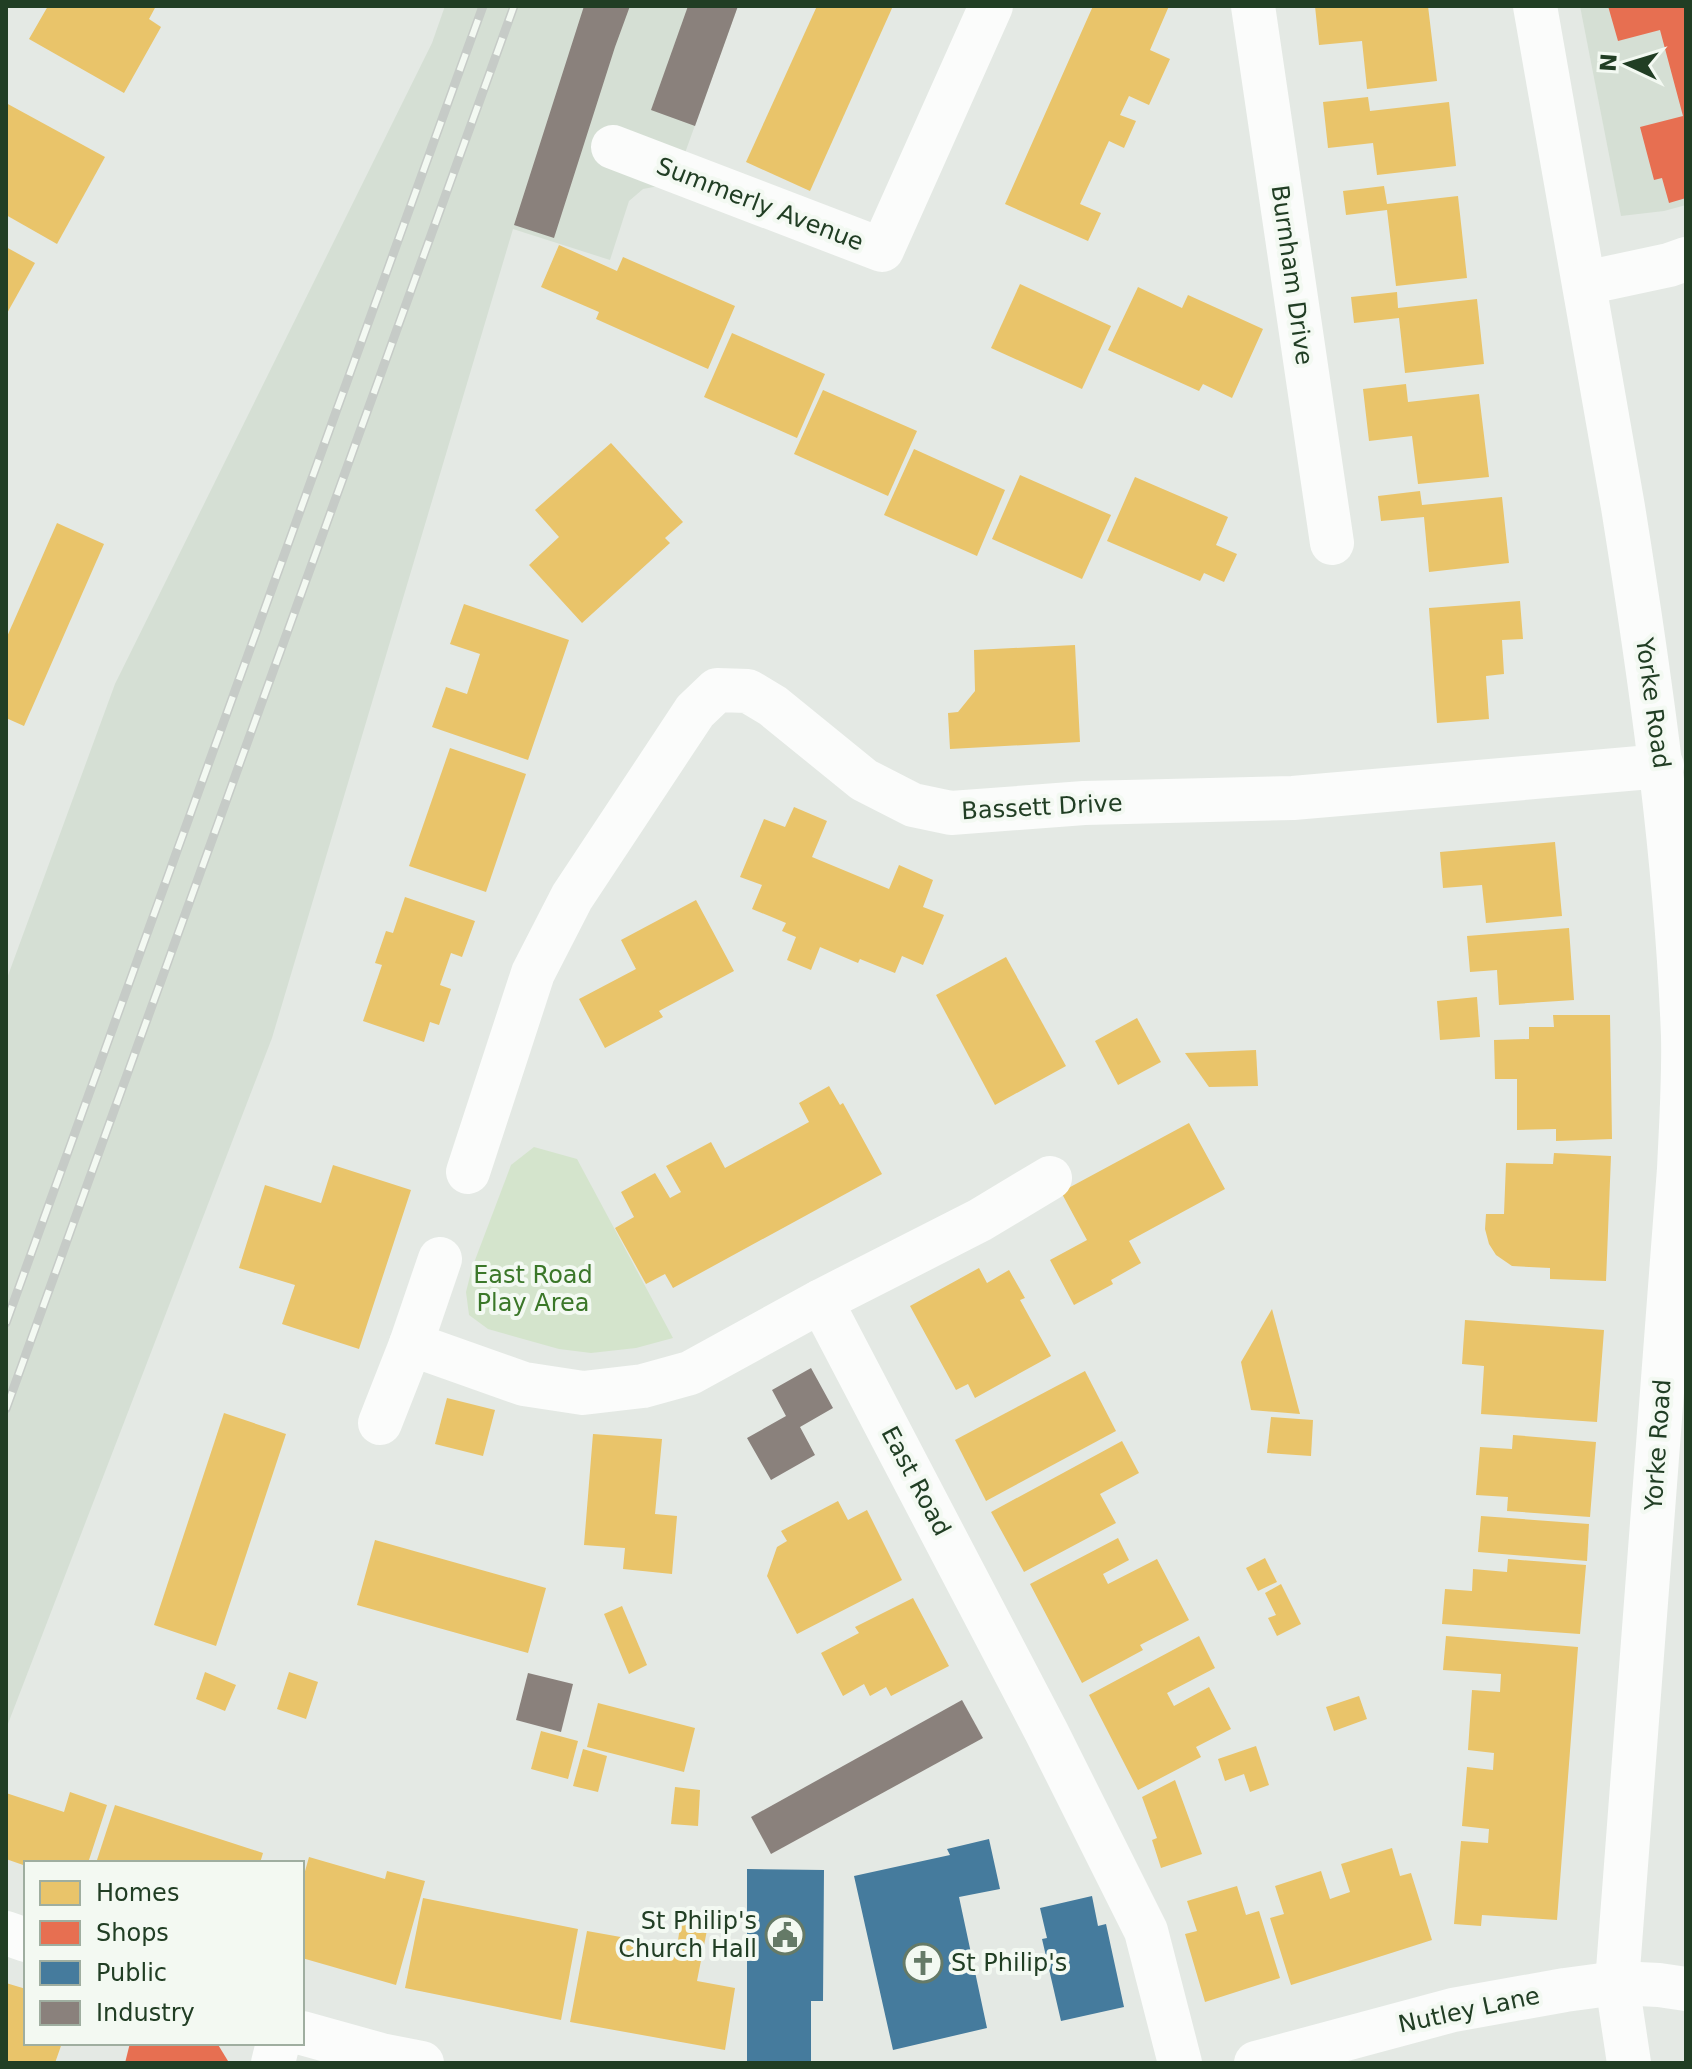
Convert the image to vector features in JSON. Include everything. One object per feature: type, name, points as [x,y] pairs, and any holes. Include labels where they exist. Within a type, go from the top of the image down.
[{"type":"street","name":"Summerly Avenue","points":[[613,147],[882,250],[991,6]]},
{"type":"street","name":"Burnham Drive","points":[[1253,6],[1332,543]]},
{"type":"street","name":"Yorke Road","points":[[1535,6],[1638,600],[1662,766],[1674,888],[1683,1038],[1684,1106],[1679,1169],[1652,1986],[1629,2063]]},
{"type":"street","points":[[1585,283],[1686,259]]},
{"type":"street","name":"Bassett Drive","points":[[468,1172],[533,973],[572,897],[695,711],[717,690],[748,691],[773,706],[864,780],[913,805],[951,813],[1084,803],[1293,798],[1662,766]]},
{"type":"street","points":[[411,1344],[524,1384],[583,1393],[643,1386],[690,1373],[821,1301],[980,1220],[1050,1178]]},
{"type":"street","points":[[380,1423],[440,1259]]},
{"type":"street","name":"East Road","points":[[821,1301],[1053,1745],[1146,1931],[1180,2063]]},
{"type":"street","name":"Nutley Lane","points":[[1256,2063],[1453,2010],[1652,1986]]},
{"type":"street","points":[[304,2034],[422,2063]]},
{"type":"shaded area","points":[[445,6],[738,6],[672,189],[664,185],[643,189],[629,201],[610,260],[513,229],[272,1038],[6,1729],[6,981],[115,684],[432,43]]},
{"type":"shaded area","points":[[1580,6],[1686,6],[1686,205],[1621,216]]},
{"type":"green space","name":"East Road Play Area","points":[[534,1147],[577,1159],[673,1338],[636,1348],[591,1353],[559,1349],[488,1329],[469,1315],[466,1292],[472,1268],[511,1165]]},
{"type":"building: Homes","points":[[48,6],[156,6],[149,19],[161,27],[124,93],[29,39]]},
{"type":"building: Homes","points":[[817,6],[893,6],[810,191],[746,162]]},
{"type":"building: Homes","points":[[1093,6],[1169,6],[1150,50],[1170,59],[1149,105],[1129,96],[1120,115],[1136,121],[1124,148],[1109,141],[1080,204],[1101,213],[1088,241],[1005,204]]},
{"type":"building: Homes","points":[[1315,6],[1428,6],[1437,81],[1367,89],[1362,41],[1319,45]]},
{"type":"building: Homes","points":[[1368,97],[1370,111],[1449,102],[1456,166],[1377,175],[1373,143],[1328,148],[1323,102]]},
{"type":"building: Homes","points":[[6,103],[105,157],[57,244],[6,215]]},
{"type":"building: Homes","points":[[1384,186],[1387,204],[1458,196],[1467,278],[1396,286],[1387,210],[1346,215],[1343,191]]},
{"type":"building: Homes","points":[[559,245],[617,271],[623,257],[735,306],[708,369],[596,319],[599,312],[541,287]]},
{"type":"building: Homes","points":[[6,247],[35,263],[6,315]]},
{"type":"building: Homes","points":[[1020,284],[1111,326],[1082,389],[991,348]]},
{"type":"building: Homes","points":[[1138,287],[1182,308],[1188,295],[1263,329],[1232,398],[1203,384],[1199,391],[1108,350]]},
{"type":"building: Homes","points":[[1397,292],[1398,308],[1477,299],[1484,364],[1405,373],[1399,318],[1354,323],[1351,297]]},
{"type":"building: Homes","points":[[732,333],[825,374],[797,438],[704,397]]},
{"type":"building: Homes","points":[[1406,384],[1408,402],[1479,394],[1489,477],[1418,484],[1412,436],[1369,441],[1363,389]]},
{"type":"building: Homes","points":[[823,390],[917,431],[888,496],[794,454]]},
{"type":"building: Homes","points":[[611,443],[683,522],[665,538],[670,543],[582,623],[529,565],[559,537],[535,510]]},
{"type":"building: Homes","points":[[914,449],[1005,490],[977,556],[884,515]]},
{"type":"building: Homes","points":[[1020,475],[1111,515],[1082,579],[992,539]]},
{"type":"building: Homes","points":[[1135,477],[1228,517],[1216,545],[1237,554],[1224,582],[1204,573],[1200,581],[1107,541]]},
{"type":"building: Homes","points":[[1420,491],[1422,505],[1502,497],[1509,563],[1429,572],[1424,517],[1381,521],[1378,496]]},
{"type":"building: Homes","points":[[57,523],[104,544],[24,726],[6,718],[6,639]]},
{"type":"building: Homes","points":[[1520,601],[1523,639],[1502,640],[1504,674],[1486,676],[1489,719],[1437,723],[1429,608]]},
{"type":"building: Homes","points":[[464,604],[569,640],[528,760],[432,727],[446,687],[467,694],[480,654],[450,644]]},
{"type":"building: Homes","points":[[1075,645],[1080,742],[950,749],[948,713],[958,712],[975,691],[974,650]]},
{"type":"building: Homes","points":[[450,748],[526,774],[486,892],[409,866]]},
{"type":"building: Homes","points":[[794,807],[827,821],[812,857],[889,889],[899,865],[933,880],[923,907],[944,915],[923,965],[902,956],[895,973],[860,959],[858,963],[820,947],[811,970],[787,960],[796,937],[782,931],[786,923],[752,909],[762,885],[740,877],[764,819],[785,827]]},
{"type":"building: Homes","points":[[1555,842],[1562,916],[1486,923],[1482,885],[1443,888],[1440,852]]},
{"type":"building: Homes","points":[[405,897],[475,921],[462,957],[451,953],[440,985],[451,989],[439,1025],[430,1022],[424,1042],[363,1021],[382,965],[375,963],[386,931],[393,933]]},
{"type":"building: Homes","points":[[696,900],[734,971],[659,1011],[663,1017],[605,1048],[579,999],[636,969],[621,940]]},
{"type":"building: Homes","points":[[1569,928],[1574,1000],[1499,1005],[1497,970],[1470,972],[1467,936]]},
{"type":"building: Homes","points":[[1006,957],[1066,1066],[995,1105],[936,995]]},
{"type":"building: Homes","points":[[1477,997],[1480,1037],[1440,1040],[1437,1001]]},
{"type":"building: Homes","points":[[1553,1015],[1610,1015],[1612,1139],[1556,1141],[1556,1129],[1517,1130],[1517,1079],[1495,1079],[1494,1040],[1529,1039],[1529,1027],[1554,1027]]},
{"type":"building: Homes","points":[[1137,1018],[1161,1062],[1118,1085],[1095,1041]]},
{"type":"building: Homes","points":[[1256,1050],[1258,1086],[1209,1087],[1185,1053]]},
{"type":"building: Homes","points":[[829,1086],[840,1105],[843,1103],[882,1174],[673,1288],[665,1274],[646,1284],[615,1228],[634,1217],[621,1192],[655,1173],[670,1198],[681,1192],[666,1166],[711,1142],[725,1168],[809,1122],[799,1103]]},
{"type":"building: Homes","points":[[1189,1123],[1225,1189],[1129,1241],[1141,1263],[1111,1280],[1113,1284],[1074,1305],[1050,1260],[1087,1240],[1061,1192]]},
{"type":"building: Homes","points":[[1554,1153],[1611,1156],[1606,1281],[1550,1279],[1550,1268],[1512,1266],[1496,1255],[1489,1244],[1485,1229],[1486,1214],[1504,1214],[1506,1163],[1553,1164]]},
{"type":"building: Homes","points":[[333,1165],[411,1190],[359,1349],[282,1324],[295,1285],[239,1268],[265,1185],[321,1203]]},
{"type":"building: Homes","points":[[979,1268],[987,1283],[1009,1270],[1025,1298],[1020,1300],[1051,1356],[975,1398],[968,1384],[956,1390],[910,1306]]},
{"type":"building: Homes","points":[[1272,1309],[1300,1414],[1251,1410],[1241,1362]]},
{"type":"building: Homes","points":[[1465,1320],[1604,1330],[1597,1422],[1481,1414],[1484,1366],[1462,1364]]},
{"type":"building: Homes","points":[[1085,1371],[1116,1431],[986,1501],[955,1440]]},
{"type":"building: Homes","points":[[447,1398],[495,1410],[483,1456],[435,1444]]},
{"type":"building: Homes","points":[[224,1413],[286,1434],[216,1646],[154,1625]]},
{"type":"building: Homes","points":[[1271,1417],[1313,1420],[1311,1456],[1267,1453]]},
{"type":"building: Homes","points":[[593,1434],[662,1439],[655,1514],[677,1516],[672,1574],[623,1569],[625,1548],[584,1545]]},
{"type":"building: Homes","points":[[1513,1435],[1596,1442],[1590,1517],[1507,1511],[1508,1497],[1476,1495],[1480,1447],[1512,1449]]},
{"type":"building: Homes","points":[[1122,1441],[1139,1473],[1100,1494],[1116,1523],[1024,1572],[991,1512]]},
{"type":"building: Homes","points":[[838,1501],[848,1520],[867,1510],[902,1580],[797,1634],[767,1576],[777,1547],[787,1541],[781,1531]]},
{"type":"building: Homes","points":[[1481,1516],[1589,1524],[1587,1561],[1478,1552]]},
{"type":"building: Homes","points":[[1118,1538],[1129,1560],[1103,1574],[1108,1584],[1157,1559],[1189,1620],[1140,1645],[1143,1650],[1082,1683],[1030,1584]]},
{"type":"building: Homes","points":[[375,1540],[546,1588],[528,1653],[357,1605]]},
{"type":"building: Homes","points":[[1265,1558],[1277,1582],[1258,1591],[1246,1568]]},
{"type":"building: Homes","points":[[1508,1559],[1586,1565],[1580,1634],[1442,1624],[1445,1589],[1472,1591],[1473,1569],[1507,1572]]},
{"type":"building: Homes","points":[[1281,1584],[1301,1624],[1277,1636],[1268,1618],[1276,1615],[1265,1593]]},
{"type":"building: Homes","points":[[913,1598],[949,1666],[891,1696],[886,1687],[870,1696],[864,1684],[843,1696],[821,1653],[859,1633],[855,1627]]},
{"type":"building: Homes","points":[[622,1606],[647,1665],[629,1674],[604,1614]]},
{"type":"building: Homes","points":[[1199,1636],[1215,1668],[1167,1693],[1174,1706],[1209,1687],[1231,1729],[1196,1747],[1201,1757],[1138,1790],[1089,1695]]},
{"type":"building: Homes","points":[[1446,1636],[1578,1647],[1557,1920],[1482,1915],[1481,1926],[1454,1924],[1461,1841],[1488,1843],[1489,1829],[1462,1826],[1467,1767],[1493,1770],[1494,1753],[1468,1750],[1472,1690],[1500,1692],[1501,1674],[1443,1670]]},
{"type":"building: Homes","points":[[205,1672],[236,1685],[225,1711],[196,1699]]},
{"type":"building: Homes","points":[[289,1672],[318,1682],[306,1719],[277,1709]]},
{"type":"building: Homes","points":[[1359,1696],[1367,1719],[1334,1731],[1326,1707]]},
{"type":"building: Homes","points":[[598,1703],[695,1728],[684,1772],[587,1747]]},
{"type":"building: Homes","points":[[541,1731],[578,1741],[568,1779],[531,1769]]},
{"type":"building: Homes","points":[[1256,1746],[1269,1785],[1250,1792],[1244,1774],[1225,1781],[1218,1759]]},
{"type":"building: Homes","points":[[583,1749],[607,1756],[598,1792],[573,1786]]},
{"type":"building: Homes","points":[[1175,1780],[1202,1854],[1161,1868],[1152,1840],[1157,1838],[1142,1797]]},
{"type":"building: Homes","points":[[675,1787],[700,1790],[698,1826],[671,1824]]},
{"type":"building: Homes","points":[[70,1792],[107,1805],[89,1861],[24,1861],[24,1865],[6,1859],[6,1793],[64,1812]]},
{"type":"building: Homes","points":[[115,1805],[263,1853],[261,1861],[97,1861]]},
{"type":"building: Homes","points":[[1392,1848],[1400,1876],[1411,1873],[1432,1940],[1291,1985],[1270,1918],[1284,1914],[1275,1886],[1321,1871],[1330,1899],[1350,1892],[1341,1864]]},
{"type":"building: Homes","points":[[309,1857],[385,1879],[387,1871],[425,1881],[396,1985],[304,1959],[304,1875]]},
{"type":"building: Homes","points":[[1237,1886],[1246,1915],[1259,1911],[1280,1978],[1205,2002],[1185,1934],[1197,1931],[1187,1901]]},
{"type":"building: Homes","points":[[423,1898],[578,1929],[561,2020],[405,1988]]},
{"type":"building: Homes","points":[[681,1920],[708,1925],[697,1981],[735,1988],[725,2050],[570,2022],[587,1931],[677,1947]]},
{"type":"building: Homes","points":[[6,1983],[24,1988],[24,2045],[61,2045],[55,2063],[6,2063]]},
{"type":"building: Shops","points":[[1608,6],[1686,6],[1686,198],[1669,203],[1662,178],[1654,180],[1640,127],[1683,116],[1660,30],[1618,41]]},
{"type":"building: Shops","points":[[130,2045],[218,2045],[228,2061],[227,2063],[125,2063]]},
{"type":"building: Public","name":"St Philip's","points":[[989,1839],[1000,1889],[959,1897],[987,2028],[893,2050],[854,1876],[950,1855],[947,1849]]},
{"type":"building: Public","name":"St Philip's Church Hall","points":[[747,1869],[824,1870],[823,2001],[811,2001],[811,2063],[747,2063]]},
{"type":"building: Public","points":[[1092,1896],[1098,1926],[1106,1924],[1124,2007],[1061,2021],[1042,1939],[1047,1938],[1040,1908]]},
{"type":"building: Industry","points":[[584,6],[630,6],[554,238],[514,225]]},
{"type":"building: Industry","points":[[688,6],[738,6],[695,126],[651,110]]},
{"type":"building: Industry","points":[[811,1368],[833,1408],[800,1427],[815,1455],[771,1480],[747,1438],[786,1416],[772,1390]]},
{"type":"building: Industry","points":[[528,1673],[573,1684],[561,1732],[516,1720]]},
{"type":"building: Industry","points":[[962,1700],[983,1738],[771,1854],[751,1817]]},
{"type":"railway","points":[[6,1323],[483,6]]},
{"type":"railway","points":[[6,1409],[514,6]]},
{"type":"place","name":"St Philip's Church Hall","points":[[785,1935]]},
{"type":"place","name":"St Philip's","points":[[923,1963]]}]
